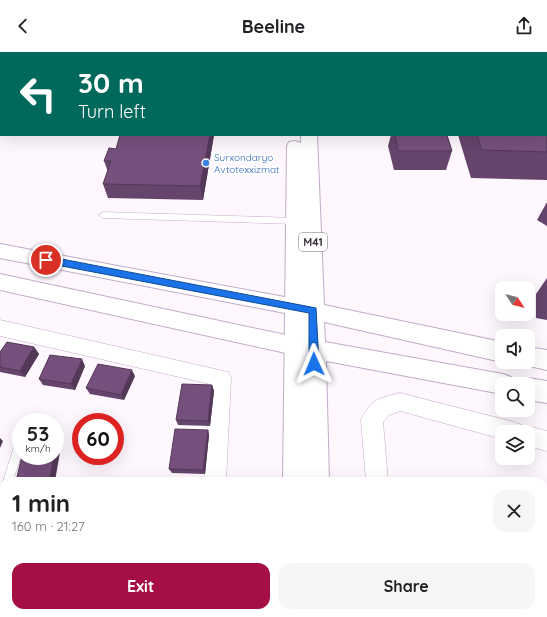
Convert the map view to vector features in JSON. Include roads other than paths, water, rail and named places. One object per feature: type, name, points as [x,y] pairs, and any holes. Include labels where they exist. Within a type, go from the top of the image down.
[{"type":"main road","name":"M41","points":[[295,136],[296,221],[304,309]]},
{"type":"main road","name":"M41","points":[[296,477],[304,348],[304,309],[312,220],[309,136]]},
{"type":"main road","points":[[0,251],[304,309],[495,350]]},
{"type":"main road","points":[[0,282],[304,348],[495,383]]},
{"type":"main road","name":"M41","points":[[304,348],[316,477]]},
{"type":"main road","points":[[535,358],[547,360]]},
{"type":"main road","points":[[535,390],[547,392]]},
{"type":"street","points":[[0,328],[221,378],[215,477]]},
{"type":"street","points":[[376,477],[372,420],[382,407],[400,402],[495,427]]},
{"type":"street","points":[[535,437],[547,440]]},
{"type":"lane","points":[[103,215],[296,221]]},
{"type":"lane","points":[[9,477],[13,465]]},
{"type":"place","name":"Surxondaryo Avtotexxizmat","points":[[206,163]]}]
